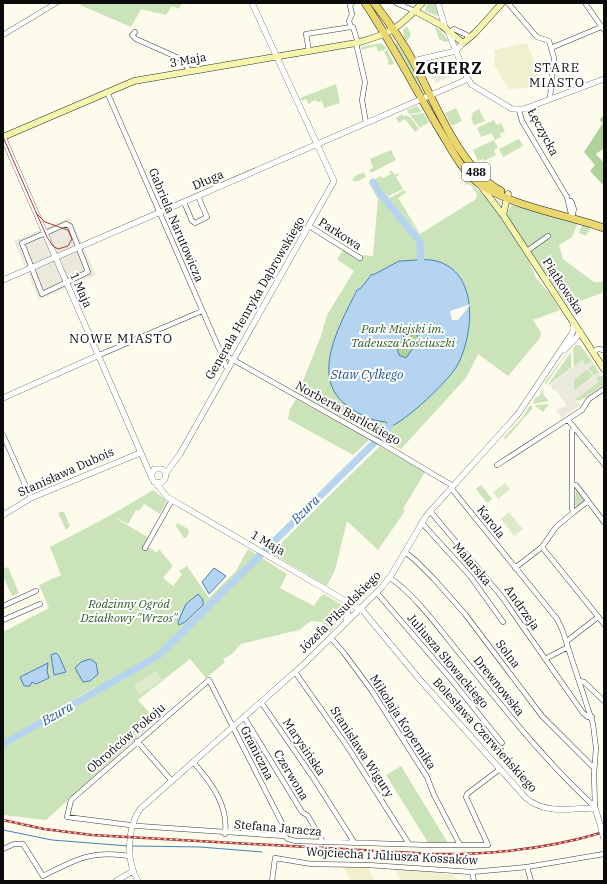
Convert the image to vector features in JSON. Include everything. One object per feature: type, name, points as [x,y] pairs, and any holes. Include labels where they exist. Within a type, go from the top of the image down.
[{"type":"main road","name":"488","points":[[365,3],[386,35],[421,99],[462,165],[479,183],[521,203],[572,215],[604,228]]},
{"type":"main road","name":"488","points":[[374,3],[413,61],[430,96],[473,168],[489,184],[507,196],[604,224]]},
{"type":"main road","name":"3 Maja","points":[[3,137],[134,81],[357,43],[386,35],[393,31],[422,3]]},
{"type":"main road","points":[[415,11],[447,30],[463,42],[471,37],[503,3]]},
{"type":"main road","name":"Piątkowska","points":[[479,183],[503,212],[604,369]]},
{"type":"main road","points":[[503,212],[507,196]]},
{"type":"main road","points":[[503,212],[512,204],[521,203]]},
{"type":"street","points":[[3,35],[56,3]]},
{"type":"street","points":[[252,3],[318,144]]},
{"type":"street","points":[[352,3],[350,6],[352,14],[349,21],[357,43],[358,54],[365,82],[362,100],[366,123]]},
{"type":"street","points":[[396,3],[415,11]]},
{"type":"street","points":[[438,3],[447,30],[468,79]]},
{"type":"street","points":[[503,3],[537,37],[548,40],[552,48],[554,58],[550,98]]},
{"type":"street","points":[[552,48],[603,28],[585,3]]},
{"type":"street","points":[[309,51],[306,34],[351,27]]},
{"type":"street","points":[[447,30],[454,29],[471,37]]},
{"type":"street","points":[[134,32],[132,35],[136,39],[181,59],[190,71]]},
{"type":"street","points":[[413,61],[456,51],[463,42]]},
{"type":"street","name":"Długa","points":[[3,280],[468,79]]},
{"type":"street","name":"Łęczycka","points":[[468,79],[474,87],[506,106],[519,110],[523,124],[574,207],[572,215]]},
{"type":"street","points":[[519,110],[604,79]]},
{"type":"street","name":"Gabriela Narutowicza","points":[[107,92],[227,368]]},
{"type":"street","name":"1 Maja","points":[[3,137],[97,356],[151,476]]},
{"type":"street","name":"Generała Henryka Dąbrowskiego","points":[[165,472],[175,460],[334,181],[318,144]]},
{"type":"street","points":[[184,202],[192,221],[195,223],[207,217],[198,196]]},
{"type":"street","points":[[68,224],[88,272],[42,294],[22,243],[45,233],[68,224]]},
{"type":"street","name":"Parkowa","points":[[309,226],[360,258]]},
{"type":"street","points":[[527,251],[548,236]]},
{"type":"street","points":[[3,398],[202,311]]},
{"type":"street","points":[[572,338],[574,329],[573,321]]},
{"type":"street","points":[[572,338],[580,332]]},
{"type":"street","points":[[572,338],[587,343]]},
{"type":"street","name":"Józefa Piłsudskiego","points":[[138,881],[133,871],[130,856],[133,826],[140,809],[295,672],[377,593],[390,578],[430,511],[518,414],[572,338]]},
{"type":"street","points":[[593,352],[598,349],[604,350]]},
{"type":"street","points":[[220,353],[232,360]]},
{"type":"street","name":"Norberta Barlickiego","points":[[232,360],[380,442],[452,487]]},
{"type":"street","points":[[497,465],[584,409],[589,399],[604,389]]},
{"type":"street","points":[[568,420],[604,464]]},
{"type":"street","points":[[574,429],[572,431],[572,509],[574,512]]},
{"type":"street","points":[[3,435],[31,498]]},
{"type":"street","name":"1 Maja","points":[[140,452],[154,469]]},
{"type":"street","name":"Stanisława Dubois","points":[[3,515],[31,498],[140,452]]},
{"type":"street","points":[[158,468],[165,472],[165,479],[157,483],[151,476],[154,469],[158,468]]},
{"type":"street","name":"1 Maja","points":[[157,483],[165,495],[172,500],[360,610]]},
{"type":"street","points":[[573,485],[576,485],[604,522]]},
{"type":"street","name":"Karola","points":[[452,487],[558,621],[567,641],[592,717],[596,748],[594,768],[595,807]]},
{"type":"street","points":[[145,548],[172,500]]},
{"type":"street","points":[[515,568],[542,547],[558,525],[588,502]]},
{"type":"street","name":"Andrzeja","points":[[430,511],[502,596],[583,713],[588,717],[592,717]]},
{"type":"street","name":"Malarska","points":[[422,523],[470,576],[503,622]]},
{"type":"street","points":[[542,547],[604,624]]},
{"type":"street","name":"Solna","points":[[405,552],[434,579],[465,614],[542,716],[594,768]]},
{"type":"street","name":"Drewnowska","points":[[390,578],[412,598],[439,628],[537,748],[595,807]]},
{"type":"street","points":[[3,606],[36,592]]},
{"type":"street","name":"Juliusza Słowackiego","points":[[377,593],[450,678],[502,743]]},
{"type":"street","points":[[346,602],[348,611],[346,623]]},
{"type":"street","points":[[3,620],[40,604]]},
{"type":"street","name":"Bolesława Czerwieńskiego","points":[[360,610],[366,614],[420,681],[522,795],[538,806],[554,809],[595,807]]},
{"type":"street","points":[[567,641],[598,617]]},
{"type":"street","name":"Mikołaja Kopernika","points":[[331,638],[372,691],[427,777],[434,795],[460,844]]},
{"type":"street","points":[[545,659],[568,647]]},
{"type":"street","name":"Stanisława Wigury","points":[[295,672],[347,746],[409,844]]},
{"type":"street","name":"Graniczna","points":[[209,680],[284,827],[285,836]]},
{"type":"street","name":"Obrońców Pokoju","points":[[67,817],[71,800],[137,741],[209,680]]},
{"type":"street","points":[[580,681],[584,682],[604,701]]},
{"type":"street","name":"Marysińska","points":[[261,702],[354,842]]},
{"type":"street","name":"Czerwona","points":[[244,717],[302,812],[308,816],[323,842]]},
{"type":"street","points":[[137,741],[172,781]]},
{"type":"street","points":[[193,762],[209,781],[224,812],[225,834]]},
{"type":"street","name":"Stefana Jaracza","points":[[67,817],[133,826],[225,834],[285,836],[288,839],[296,841],[488,845],[466,797],[467,794],[500,769]]},
{"type":"street","points":[[595,807],[604,839]]},
{"type":"street","points":[[3,849],[14,844],[23,844],[43,876],[74,860],[90,855],[114,854],[130,856]]},
{"type":"street","name":"Wojciecha i Juliusza Kossaków","points":[[272,881],[274,858],[311,864],[368,865],[472,872],[527,867],[604,854]]},
{"type":"street","points":[[527,867],[532,881]]},
{"type":"street","points":[[116,881],[133,871]]},
{"type":"street","points":[[472,872],[474,881]]},
{"type":"green space","points":[[82,3],[182,3],[179,9],[172,6],[166,15],[141,9],[131,27],[80,5]]},
{"type":"green space","points":[[428,3],[436,3],[439,14],[437,16],[425,11]]},
{"type":"green space","points":[[434,24],[449,41],[445,42],[439,39]]},
{"type":"green space","points":[[407,26],[411,35],[406,42],[403,37],[403,30]]},
{"type":"green space","points":[[381,43],[386,48],[383,51],[378,52],[376,46],[361,50],[361,47]]},
{"type":"green space","points":[[397,43],[410,63],[421,88],[418,89],[394,45]]},
{"type":"green space","points":[[527,43],[542,81],[526,88],[508,89],[494,64],[494,50]]},
{"type":"green space","points":[[387,50],[394,63],[392,65],[387,64],[389,62],[384,52]]},
{"type":"green space","points":[[336,84],[340,103],[324,108],[322,101],[318,102],[315,100],[308,104],[306,99],[302,101],[300,98]]},
{"type":"green space","points":[[417,106],[422,112],[409,114],[407,110]]},
{"type":"green space","points":[[456,108],[462,121],[452,126],[445,113]]},
{"type":"green space","points":[[479,109],[485,121],[474,125],[471,117],[473,116],[472,113]]},
{"type":"green space","points":[[423,113],[429,122],[420,128],[410,115]]},
{"type":"green space","points":[[402,114],[404,117],[406,115],[410,117],[419,129],[415,132],[405,119],[399,123],[396,118]]},
{"type":"green space","points":[[604,115],[604,148],[596,154],[604,163],[604,186],[590,171],[595,165],[584,152],[603,123],[599,120]]},
{"type":"green space","points":[[494,120],[497,125],[501,123],[505,131],[500,134],[501,137],[495,140],[492,133],[481,137],[477,128]]},
{"type":"green space","points":[[519,139],[523,146],[503,157],[499,149]]},
{"type":"green space","points":[[494,140],[498,148],[494,150],[496,155],[484,161],[483,159],[478,161],[473,150]]},
{"type":"green space","points":[[391,150],[396,160],[371,173],[369,170],[373,168],[370,159]]},
{"type":"green space","name":"Park Miejski im. Tadeusza Kościuszki","points":[[389,171],[392,171],[395,175],[398,173],[399,175],[396,177],[403,189],[389,196],[384,192],[390,198],[404,190],[406,193],[398,198],[419,232],[393,202],[420,234],[476,199],[477,194],[472,186],[468,184],[463,186],[466,184],[462,179],[460,179],[463,176],[490,201],[530,263],[536,278],[550,294],[560,310],[533,320],[541,333],[540,338],[508,376],[478,354],[466,378],[401,449],[298,393],[321,336],[327,315],[354,271],[337,259],[346,246],[361,255],[373,256],[378,199],[369,183],[381,176],[383,178],[391,174]]},
{"type":"green space","points":[[364,172],[366,177],[358,181],[352,181],[355,176]]},
{"type":"green space","points":[[511,206],[534,209],[578,223],[572,237],[559,245],[563,259],[594,282],[604,282],[604,292],[568,306],[509,219],[507,213]]},
{"type":"green space","points":[[582,224],[591,226],[586,236],[579,233]]},
{"type":"green space","points":[[406,331],[418,336],[414,348],[406,358],[399,355],[397,348]]},
{"type":"green space","points":[[574,344],[545,385],[545,382]]},
{"type":"green space","points":[[576,345],[580,345],[592,361],[586,365],[582,360],[574,367],[573,349]]},
{"type":"green space","points":[[571,352],[571,368],[547,386]]},
{"type":"green space","points":[[594,364],[599,372],[594,376],[588,368]]},
{"type":"green space","points":[[587,369],[593,376],[574,391],[574,380]]},
{"type":"green space","points":[[601,375],[604,379],[604,385],[581,400],[574,400],[598,382],[596,378]]},
{"type":"green space","points":[[544,388],[543,394],[549,401],[533,404],[535,398],[539,396]]},
{"type":"green space","points":[[296,399],[368,439],[368,441],[353,455],[288,419],[290,409]]},
{"type":"green space","points":[[549,404],[543,412],[535,406],[536,405]]},
{"type":"green space","points":[[530,405],[533,408],[505,440],[504,437],[523,417]]},
{"type":"green space","points":[[380,446],[425,472],[403,509],[405,511],[378,550],[347,521],[335,570],[327,586],[271,553]]},
{"type":"green space","points":[[505,483],[510,489],[498,499],[493,492]]},
{"type":"green space","points":[[481,485],[492,499],[487,503],[476,489]]},
{"type":"green space","points":[[576,489],[585,501],[577,506],[575,505]]},
{"type":"green space","name":"Rodzinny Ogród Działkowy \"Wrzos\"","points":[[153,490],[167,501],[160,514],[144,504],[139,511],[136,510],[128,524],[112,516],[149,538],[146,548],[150,548],[157,553],[159,549],[173,566],[163,578],[173,586],[182,574],[179,571],[187,566],[209,598],[236,571],[248,549],[287,574],[280,588],[314,606],[324,594],[342,605],[341,617],[330,633],[322,622],[311,621],[299,630],[241,644],[232,654],[223,659],[225,662],[206,678],[190,659],[138,700],[156,720],[46,820],[3,815],[3,747],[102,683],[3,741],[3,632],[49,608],[39,585],[61,575],[50,547],[111,515]]},
{"type":"green space","points":[[64,512],[70,526],[66,530],[58,513]]},
{"type":"green space","points":[[509,512],[523,529],[514,536],[501,519]]},
{"type":"green space","points":[[177,523],[188,529],[189,533],[186,538],[183,537],[176,526]]},
{"type":"green space","points":[[8,567],[19,593],[12,596],[3,576],[3,569]]},
{"type":"green space","points":[[156,671],[162,680],[139,695],[134,685]]},
{"type":"green space","points":[[401,766],[448,843],[429,844],[386,775]]},
{"type":"green space","points":[[343,866],[367,867],[375,881],[351,881]]},
{"type":"green space","points":[[395,868],[454,875],[458,881],[401,881]]},
{"type":"shaded area","points":[[452,60],[457,74],[435,83],[430,69]]},
{"type":"shaded area","points":[[70,217],[96,275],[39,300],[14,241]]},
{"type":"shaded area","points":[[582,360],[586,365],[592,361],[594,364],[588,368],[594,376],[599,372],[601,375],[596,378],[599,382],[574,400],[581,405],[562,418],[556,410],[570,404],[567,405],[556,391],[559,387],[554,391],[550,385]],"holes":[[[588,369],[593,377],[574,391],[574,380]]]},
{"type":"water","name":"Staw Cylkego","points":[[399,261],[436,261],[450,267],[460,277],[466,290],[469,305],[467,336],[463,351],[454,371],[416,409],[396,424],[389,427],[386,422],[366,417],[349,407],[337,395],[330,382],[329,366],[331,350],[336,334],[357,290],[361,288],[372,274],[373,275]],"holes":[[[410,331],[418,336],[418,341],[406,358],[399,355],[397,348],[406,332]]]},
{"type":"water","points":[[214,568],[226,576],[209,594],[202,582]]},
{"type":"water","points":[[198,594],[203,600],[203,605],[185,622],[179,625],[178,622],[186,604]]},
{"type":"water","points":[[56,653],[59,656],[66,672],[54,675],[51,655]]},
{"type":"water","points":[[90,659],[96,663],[98,674],[90,681],[83,682],[75,668],[81,662]]},
{"type":"water","points":[[48,663],[47,671],[49,678],[36,684],[32,682],[30,686],[24,686],[20,677]]},
{"type":"pier","points":[[471,304],[458,320],[452,320],[450,311]]},
{"type":"waterway","name":"Bzura","points":[[373,182],[379,192],[420,242],[421,270]]},
{"type":"waterway","name":"Bzura","points":[[3,744],[158,656],[381,436],[389,427],[392,418]]},
{"type":"waterway","points":[[3,830],[52,840],[128,846]]},
{"type":"waterway","points":[[133,846],[200,847],[262,852]]},
{"type":"tram line","points":[[3,137],[47,237],[53,246],[58,249],[68,246],[72,239],[68,230],[45,222],[36,213]]},
{"type":"railway","points":[[3,820],[44,829],[92,835],[432,854],[519,850],[562,843],[604,832]]},
{"type":"district","name":"ZGIERZ","points":[[449,68]]},
{"type":"district","name":"STARE MIASTO","points":[[557,74]]},
{"type":"district","name":"NOWE MIASTO","points":[[121,338]]}]
